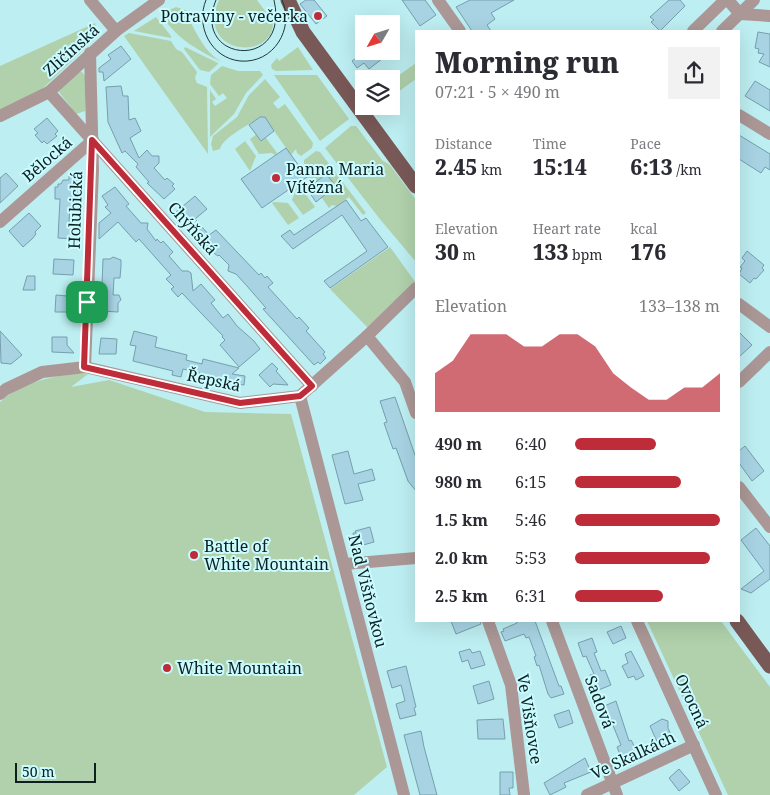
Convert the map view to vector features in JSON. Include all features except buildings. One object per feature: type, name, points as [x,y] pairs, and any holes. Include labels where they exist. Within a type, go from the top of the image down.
[{"type":"main road","points":[[276,0],[303,32],[415,185]]},
{"type":"main road","points":[[288,0],[303,32]]},
{"type":"main road","points":[[738,622],[770,666]]},
{"type":"street","points":[[90,0],[116,31]]},
{"type":"street","name":"Zličínská","points":[[0,116],[49,92],[116,31],[159,0]]},
{"type":"street","points":[[694,30],[726,0],[740,14],[770,16]]},
{"type":"street","points":[[723,30],[754,0]]},
{"type":"street","points":[[444,2],[459,30]]},
{"type":"street","name":"Holubická","points":[[84,367],[92,140],[90,54]]},
{"type":"street","name":"Chýňská","points":[[49,92],[312,386]]},
{"type":"street","points":[[740,116],[770,134]]},
{"type":"street","name":"Bělocká","points":[[0,222],[92,140]]},
{"type":"street","points":[[300,396],[367,336],[415,289]]},
{"type":"street","points":[[740,305],[765,324],[770,335]]},
{"type":"street","points":[[367,336],[405,382],[415,410]]},
{"type":"street","points":[[740,381],[770,352]]},
{"type":"street","name":"Řepská","points":[[2,389],[42,372],[84,367],[240,403],[300,396]]},
{"type":"street","name":"Nad Višňovkou","points":[[300,396],[404,795]]},
{"type":"street","points":[[740,488],[770,527]]},
{"type":"street","points":[[345,564],[415,558]]},
{"type":"street","name":"Ve Višňovce","points":[[488,622],[512,685],[524,795]]},
{"type":"street","name":"Sadová","points":[[552,622],[615,789]]},
{"type":"street","name":"Ovocná","points":[[637,622],[716,795]]},
{"type":"street","name":"Ve Skalkách","points":[[587,795],[615,789],[694,745]]},
{"type":"green space","points":[[219,0],[257,0],[273,22],[270,35],[262,43],[250,47],[237,47],[226,42],[217,32],[214,18]]},
{"type":"green space","points":[[176,7],[188,11],[190,15],[188,17],[202,42],[210,53],[221,62],[180,37],[160,14]]},
{"type":"green space","points":[[156,17],[171,38],[134,31]]},
{"type":"green space","points":[[95,23],[98,36],[40,91],[0,110],[0,66]]},
{"type":"green space","points":[[129,33],[171,41],[197,72],[195,78],[197,83],[207,87],[208,154],[124,36]]},
{"type":"green space","points":[[185,47],[218,64],[209,72],[200,70],[184,49]]},
{"type":"green space","points":[[298,47],[313,70],[276,71],[272,69],[271,65],[277,58],[279,61]]},
{"type":"green space","points":[[415,64],[415,80],[400,91],[400,75]]},
{"type":"green space","points":[[222,66],[238,71],[260,71],[263,75],[246,93],[234,114],[210,137],[210,90],[216,99],[212,102],[215,106],[227,98],[223,93],[219,96],[210,84],[211,75]]},
{"type":"green space","points":[[79,71],[86,77],[85,111],[76,114],[59,92]]},
{"type":"green space","points":[[274,75],[317,75],[349,119],[320,141]]},
{"type":"green space","points":[[265,79],[280,97],[273,103],[278,109],[285,104],[313,143],[312,148],[301,156],[297,153],[296,149],[291,155],[265,118],[261,117],[231,136],[220,149],[213,151],[211,144],[213,136],[237,117],[249,95]]},
{"type":"green space","points":[[351,126],[356,126],[382,160],[390,165],[415,199],[415,261],[379,218],[325,148]]},
{"type":"green space","points":[[261,131],[277,153],[275,155],[272,153],[259,154],[250,139]]},
{"type":"green space","points":[[245,141],[256,156],[250,171],[235,149]]},
{"type":"green space","points":[[316,151],[320,152],[366,213],[363,215],[349,197],[337,206],[332,205],[329,208],[302,170],[309,167],[304,164],[304,160]]},
{"type":"green space","points":[[298,184],[315,207],[303,215],[292,200]]},
{"type":"green space","points":[[272,203],[288,203],[299,218],[288,225]]},
{"type":"green space","points":[[390,247],[415,282],[415,284],[368,328],[330,289]]},
{"type":"green space","points":[[76,373],[88,374],[71,387],[109,380],[205,412],[291,414],[387,767],[354,795],[0,795],[0,402],[26,385]]},
{"type":"green space","points":[[647,622],[722,622],[770,687],[770,795],[728,795]]},
{"type":"tram line","points":[[206,0],[203,20],[204,30],[208,39],[221,54],[230,59],[240,61],[263,57],[279,42],[286,22],[282,0]]},
{"type":"tram line","points":[[216,0],[212,21],[216,37],[227,47],[242,51],[256,48],[268,39],[275,23],[274,0]]},
{"type":"place","name":"Potraviny - večerka","points":[[318,16]]},
{"type":"place","name":"Panna Maria Vítězná","points":[[276,178]]},
{"type":"place","name":"Battle of White Mountain","points":[[194,555]]},
{"type":"place","name":"White Mountain","points":[[167,668]]},
{"type":"route","points":[[92,140],[312,386],[300,396],[240,403],[84,367],[87,302],[93,170],[92,140]]}]
